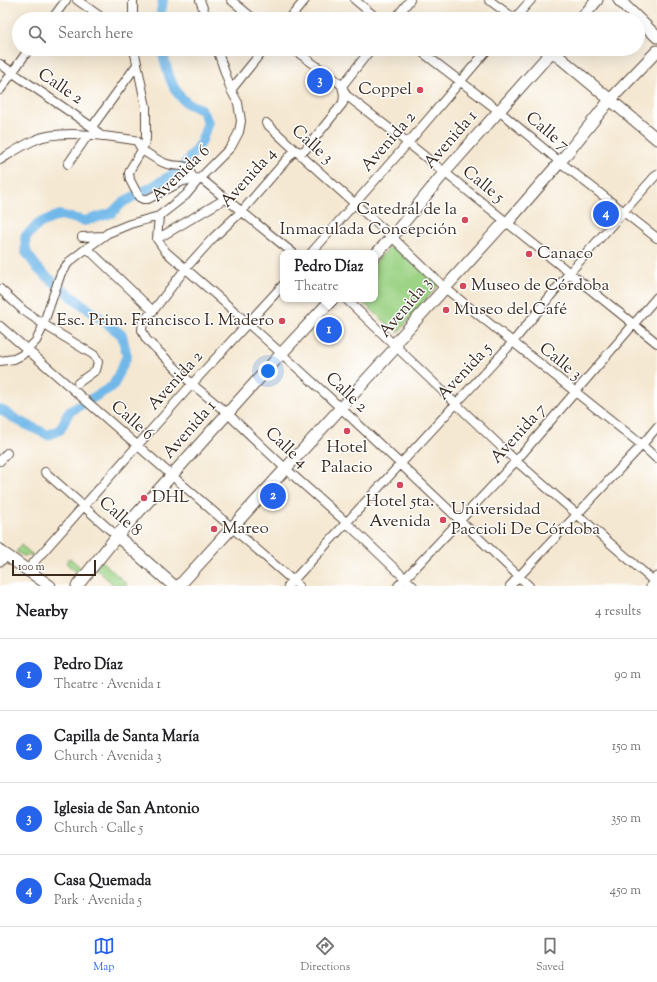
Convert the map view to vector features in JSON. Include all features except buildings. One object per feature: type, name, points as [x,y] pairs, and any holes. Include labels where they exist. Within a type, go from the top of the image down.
[{"type":"main road","points":[[587,12],[597,0]]},
{"type":"main road","points":[[619,0],[631,12]]},
{"type":"main road","points":[[645,25],[657,37]]},
{"type":"main road","name":"Avenida 3","points":[[179,586],[397,346],[398,341],[445,288],[502,225],[507,223],[560,162],[610,100],[657,51]]},
{"type":"main road","name":"Avenida 1","points":[[378,252],[392,237],[444,173],[547,56]]},
{"type":"main road","points":[[559,56],[657,139]]},
{"type":"main road","name":"Avenida 1","points":[[77,586],[117,536],[329,302]]},
{"type":"main road","name":"Calle 8","points":[[117,536],[174,586]]},
{"type":"main road","points":[[2,555],[50,586]]},
{"type":"street","points":[[57,12],[66,0]]},
{"type":"street","points":[[77,0],[94,12]]},
{"type":"street","points":[[133,0],[133,12]]},
{"type":"street","points":[[201,0],[205,12]]},
{"type":"street","points":[[230,0],[245,12]]},
{"type":"street","points":[[295,12],[305,0]]},
{"type":"street","points":[[355,0],[370,12]]},
{"type":"street","points":[[401,12],[410,0]]},
{"type":"street","points":[[489,0],[505,12]]},
{"type":"street","points":[[520,12],[531,0]]},
{"type":"street","points":[[0,90],[25,56]]},
{"type":"street","points":[[135,56],[146,108],[146,138],[142,150],[129,173],[130,180],[139,197],[148,199],[183,181],[197,179]]},
{"type":"street","points":[[220,56],[233,93]]},
{"type":"street","points":[[233,93],[259,56]]},
{"type":"street","name":"Calle 5","points":[[303,56],[338,81],[346,95],[570,272],[657,343]]},
{"type":"street","points":[[342,86],[366,56]]},
{"type":"street","name":"Calle 7","points":[[427,56],[499,111],[560,162],[657,238]]},
{"type":"street","name":"Avenida 2","points":[[314,250],[482,56]]},
{"type":"street","name":"Calle 2","points":[[0,64],[92,127],[101,136]]},
{"type":"street","points":[[92,127],[136,66]]},
{"type":"street","name":"Avenida 4","points":[[142,330],[143,321],[153,311],[186,268],[213,238],[242,211],[295,150],[301,152],[305,150],[343,103],[344,95],[342,86]]},
{"type":"street","name":"Avenida 6","points":[[0,362],[14,360],[28,350],[36,341],[61,273],[69,262],[104,236],[130,224],[159,216],[186,195],[197,179],[231,147],[239,132],[242,121],[238,103],[233,93]]},
{"type":"street","name":"Calle 3","points":[[266,123],[356,203],[445,288],[512,343],[642,445],[657,459]]},
{"type":"street","points":[[0,160],[35,139],[60,134],[101,136],[137,141],[142,150],[167,164],[183,165],[197,179],[242,211],[289,250]]},
{"type":"street","points":[[68,164],[88,135]]},
{"type":"street","name":"Avenida 5","points":[[293,584],[400,464],[512,343],[570,272],[657,174]]},
{"type":"street","points":[[159,216],[156,234],[157,239],[225,198]]},
{"type":"street","points":[[82,237],[104,236]]},
{"type":"street","name":"Calle 2","points":[[157,239],[166,252],[249,323],[529,586]]},
{"type":"street","points":[[87,248],[153,311]]},
{"type":"street","name":"Avenida 2","points":[[27,570],[83,507],[135,443],[192,384],[280,288]]},
{"type":"street","points":[[0,289],[23,310],[94,355],[98,362],[96,370],[78,383]]},
{"type":"street","name":"Avenida 7","points":[[398,586],[516,461],[657,297]]},
{"type":"street","points":[[349,302],[516,461],[655,582]]},
{"type":"street","name":"Calle 6","points":[[0,326],[232,528],[293,584]]},
{"type":"street","name":"Calle 4","points":[[142,330],[146,339],[192,384],[227,413],[413,586]]},
{"type":"street","points":[[510,586],[642,445],[657,427]]},
{"type":"street","points":[[0,461],[6,453]]},
{"type":"street","name":"Calle 8","points":[[45,472],[117,536]]},
{"type":"green space","points":[[606,204],[616,213],[605,226],[595,217]]},
{"type":"green space","points":[[394,242],[439,284],[398,333],[362,302],[378,302],[378,260]]},
{"type":"green space","points":[[21,545],[33,555],[24,556],[16,552]]},
{"type":"green space","points":[[70,558],[84,571],[80,575],[66,563]]},
{"type":"green space","points":[[101,561],[127,584],[126,586],[115,586],[95,568]]},
{"type":"waterway","points":[[161,12],[163,0]]},
{"type":"waterway","points":[[0,409],[17,420],[48,435],[60,430],[69,412],[113,386],[127,356],[122,335],[39,270],[26,252],[25,237],[40,223],[60,215],[85,221],[112,213],[123,202],[152,187],[181,169],[201,143],[208,122],[201,109],[190,105],[181,98],[170,78],[164,56]]},
{"type":"place","name":"Iglesia de San Antonio","points":[[320,81]]},
{"type":"place","name":"Coppel","points":[[420,90]]},
{"type":"place","name":"Casa Quemada","points":[[606,214]]},
{"type":"place","name":"Catedral de la Inmaculada Concepción","points":[[465,220]]},
{"type":"place","name":"Canaco","points":[[529,254]]},
{"type":"place","name":"Museo de Córdoba","points":[[463,286]]},
{"type":"place","name":"Museo del Café","points":[[446,310]]},
{"type":"place","name":"Esc. Prim. Francisco I. Madero","points":[[282,321]]},
{"type":"place","name":"Pedro Díaz","points":[[329,330]]},
{"type":"place","name":"Hotel Palacio","points":[[347,431]]},
{"type":"place","name":"Hotel 5ta. Avenida","points":[[400,485]]},
{"type":"place","name":"Capilla de Santa María","points":[[273,496]]},
{"type":"place","name":"DHL","points":[[144,498]]},
{"type":"place","name":"Universidad Paccioli De Córdoba","points":[[443,520]]},
{"type":"place","name":"Mareo","points":[[214,529]]}]
